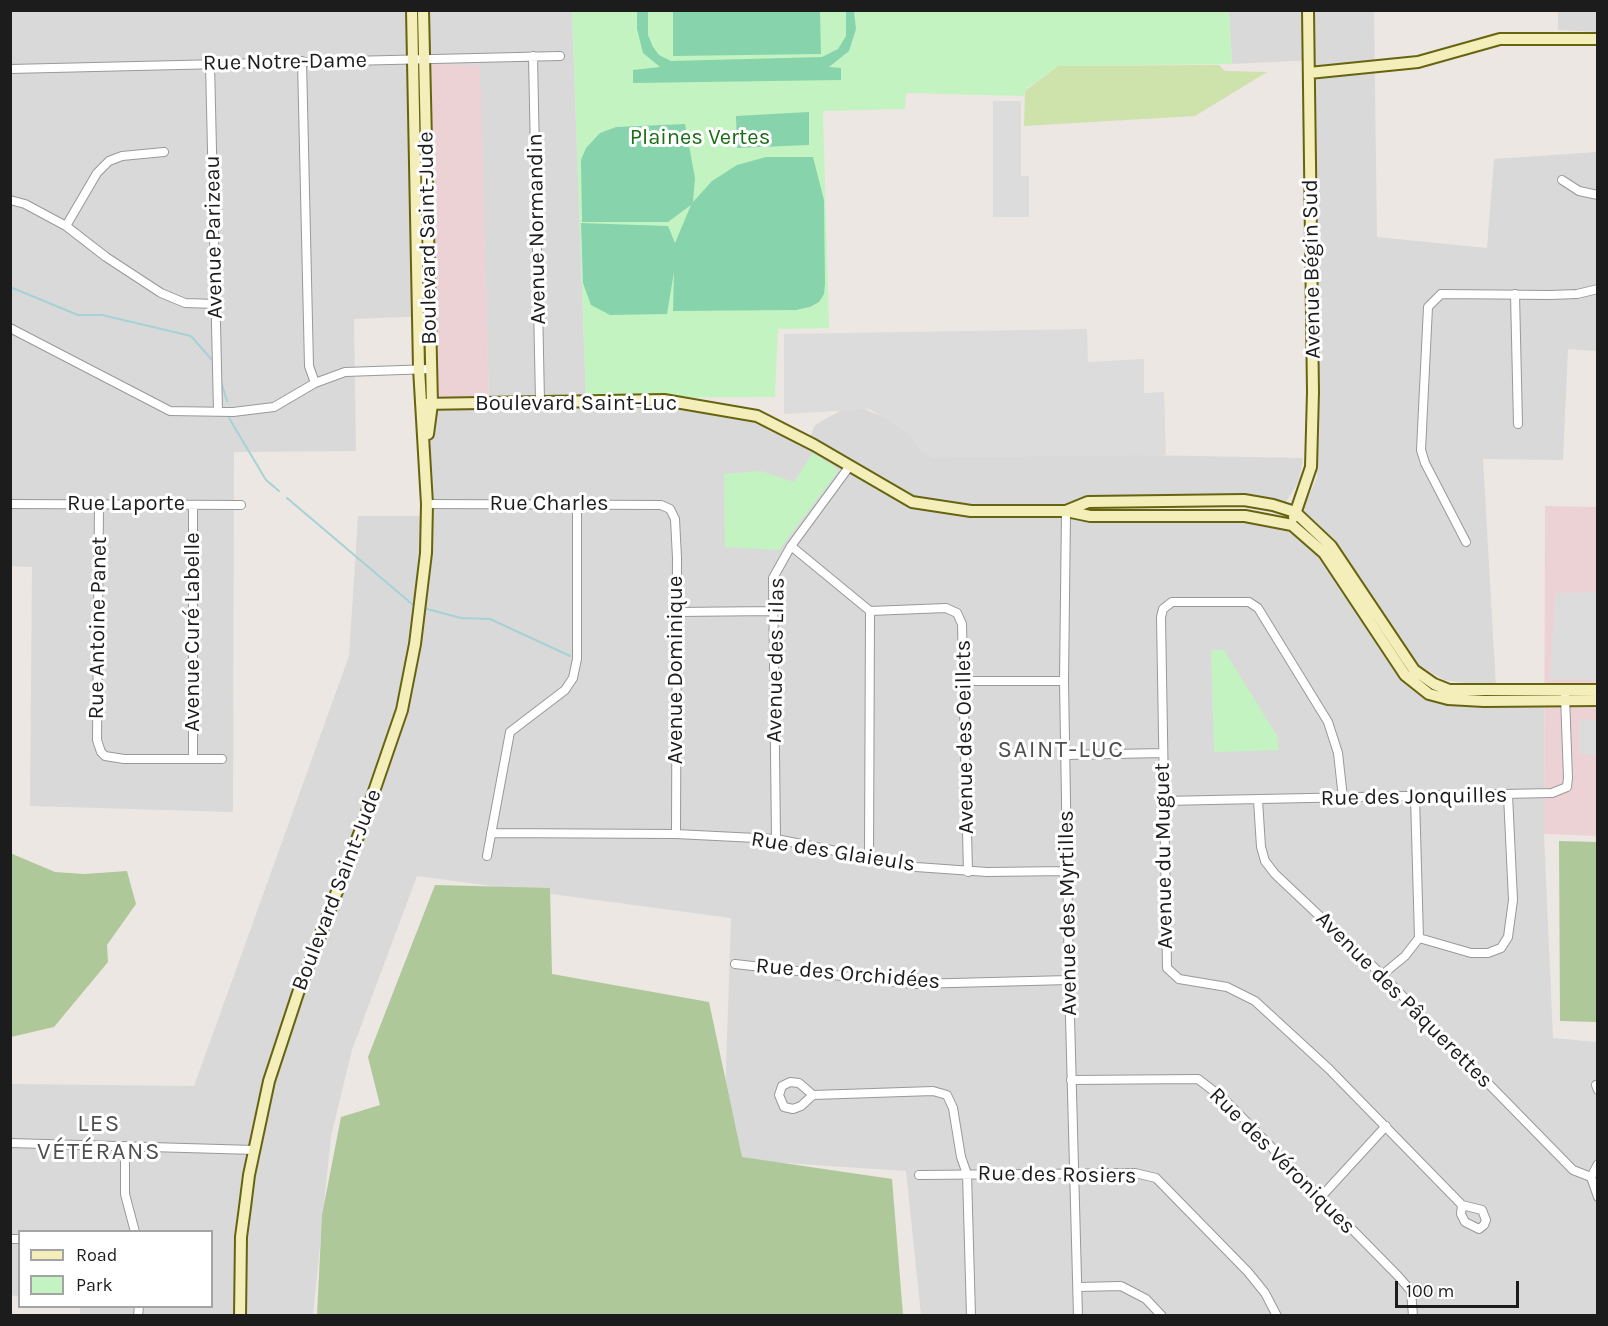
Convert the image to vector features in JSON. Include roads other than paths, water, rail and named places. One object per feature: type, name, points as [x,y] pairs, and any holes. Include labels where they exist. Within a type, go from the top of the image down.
[{"type":"street","name":"Boulevard Saint-Jude","points":[[240,1316],[241,1238],[249,1175],[269,1081],[298,993],[361,829],[402,710],[415,644],[426,553],[427,504],[418,59],[412,10]]},
{"type":"street","name":"Boulevard Saint-Jude","points":[[418,59],[423,10]]},
{"type":"street","name":"Avenue Bégin Sud","points":[[1292,525],[1311,467],[1313,393],[1308,10]]},
{"type":"street","points":[[1309,73],[1418,62],[1500,39],[1598,39]]},
{"type":"street","name":"Avenue Normandin","points":[[533,56],[540,402]]},
{"type":"street","name":"Rue Notre-Dame","points":[[10,69],[560,56]]},
{"type":"street","points":[[303,61],[309,366],[315,383]]},
{"type":"street","name":"Avenue Parizeau","points":[[210,63],[218,411]]},
{"type":"street","points":[[66,226],[97,173],[110,161],[122,156],[164,152]]},
{"type":"street","points":[[1563,180],[1579,191],[1598,195]]},
{"type":"street","points":[[10,200],[25,204],[66,226],[106,257],[160,293],[185,303],[216,304]]},
{"type":"street","points":[[1466,542],[1421,450],[1425,319],[1428,307],[1441,294],[1577,294],[1598,288]]},
{"type":"street","points":[[1515,294],[1518,424]]},
{"type":"street","points":[[10,328],[170,411],[218,411],[273,407],[315,383],[345,372],[425,369]]},
{"type":"street","name":"Boulevard Saint-Luc","points":[[426,404],[664,400],[757,416],[814,445],[912,502],[972,511],[1066,511],[1090,516],[1245,516],[1292,525],[1324,553],[1405,675],[1429,694],[1448,699],[1565,695],[1598,690]]},
{"type":"street","name":"Avenue des Lilas","points":[[776,839],[773,578],[778,564],[849,467]]},
{"type":"street","name":"Boulevard Saint-Luc","points":[[1066,511],[1088,502],[1244,500],[1273,504],[1295,512],[1331,546],[1409,663],[1424,678],[1449,690],[1565,695],[1598,700]]},
{"type":"street","name":"Rue Laporte","points":[[10,504],[241,505]]},
{"type":"street","name":"Rue Antoine Panet","points":[[99,504],[97,740],[101,752],[105,756],[124,759],[193,759]]},
{"type":"street","name":"Rue Charles","points":[[427,504],[661,505],[670,509]]},
{"type":"street","name":"Avenue Curé Labelle","points":[[193,505],[193,759]]},
{"type":"street","points":[[486,856],[510,732],[565,690],[573,678],[577,659],[577,505]]},
{"type":"street","name":"Avenue Dominique","points":[[670,509],[675,519],[677,612],[676,834]]},
{"type":"street","name":"Avenue des Myrtilles","points":[[1066,511],[1064,681],[1078,1316]]},
{"type":"street","points":[[791,546],[870,611],[869,857]]},
{"type":"street","name":"Avenue du Muguet","points":[[1343,798],[1338,753],[1328,722],[1258,608],[1249,602],[1172,602],[1163,609],[1161,617],[1162,753],[1167,968],[1179,979],[1227,987],[1255,1001],[1284,1026],[1386,1126],[1462,1204]]},
{"type":"street","name":"Avenue des Oeillets","points":[[870,611],[946,608],[957,613],[962,624],[968,872]]},
{"type":"street","points":[[677,612],[773,611]]},
{"type":"street","points":[[962,681],[1064,681]]},
{"type":"street","name":"Rue des Jonquilles","points":[[1163,801],[1552,793],[1567,787],[1565,695]]},
{"type":"street","points":[[1066,754],[1162,753]]},
{"type":"street","points":[[193,759],[222,759]]},
{"type":"street","points":[[1419,938],[1471,953],[1488,953],[1501,948],[1508,937],[1513,900],[1508,795]]},
{"type":"street","points":[[1382,975],[1405,956],[1419,938],[1415,797]]},
{"type":"street","name":"Avenue des Pâquerettes","points":[[1258,800],[1261,847],[1266,861],[1275,874],[1382,975],[1573,1170],[1591,1177]]},
{"type":"street","name":"Rue des Glaieuls","points":[[491,833],[676,834],[776,839],[916,867],[968,872],[1068,871]]},
{"type":"street","name":"Rue des Orchidées","points":[[735,963],[914,984],[1069,980]]},
{"type":"street","name":"Rue des Véroniques","points":[[1071,1080],[1198,1079],[1224,1099],[1411,1291],[1413,1316]]},
{"type":"street","points":[[813,1095],[933,1091],[946,1095],[953,1108],[961,1158],[967,1174],[971,1316]]},
{"type":"street","points":[[1320,1198],[1386,1126]]},
{"type":"street","points":[[10,1143],[255,1150]]},
{"type":"street","points":[[125,1146],[125,1194],[134,1230]]},
{"type":"street","points":[[1598,1164],[1591,1177],[1598,1197]]},
{"type":"street","name":"Rue des Rosiers","points":[[918,1175],[1135,1173],[1156,1178],[1248,1272],[1265,1293],[1277,1316]]},
{"type":"street","points":[[1078,1287],[1121,1286],[1146,1299],[1161,1316]]},
{"type":"waterway","points":[[10,287],[78,315],[102,315],[191,336],[211,359]]},
{"type":"waterway","points":[[220,378],[227,401]]},
{"type":"waterway","points":[[229,418],[266,480],[279,491]]},
{"type":"waterway","points":[[287,498],[412,604]]},
{"type":"waterway","points":[[427,609],[461,618],[490,619],[570,656]]},
{"type":"district","name":"SAINT-LUC","points":[[1061,750]]},
{"type":"district","name":"LES VÉTÉRANS","points":[[99,1138]]},
{"type":"park label","name":"Plaines Vertes","points":[[700,138]]}]
